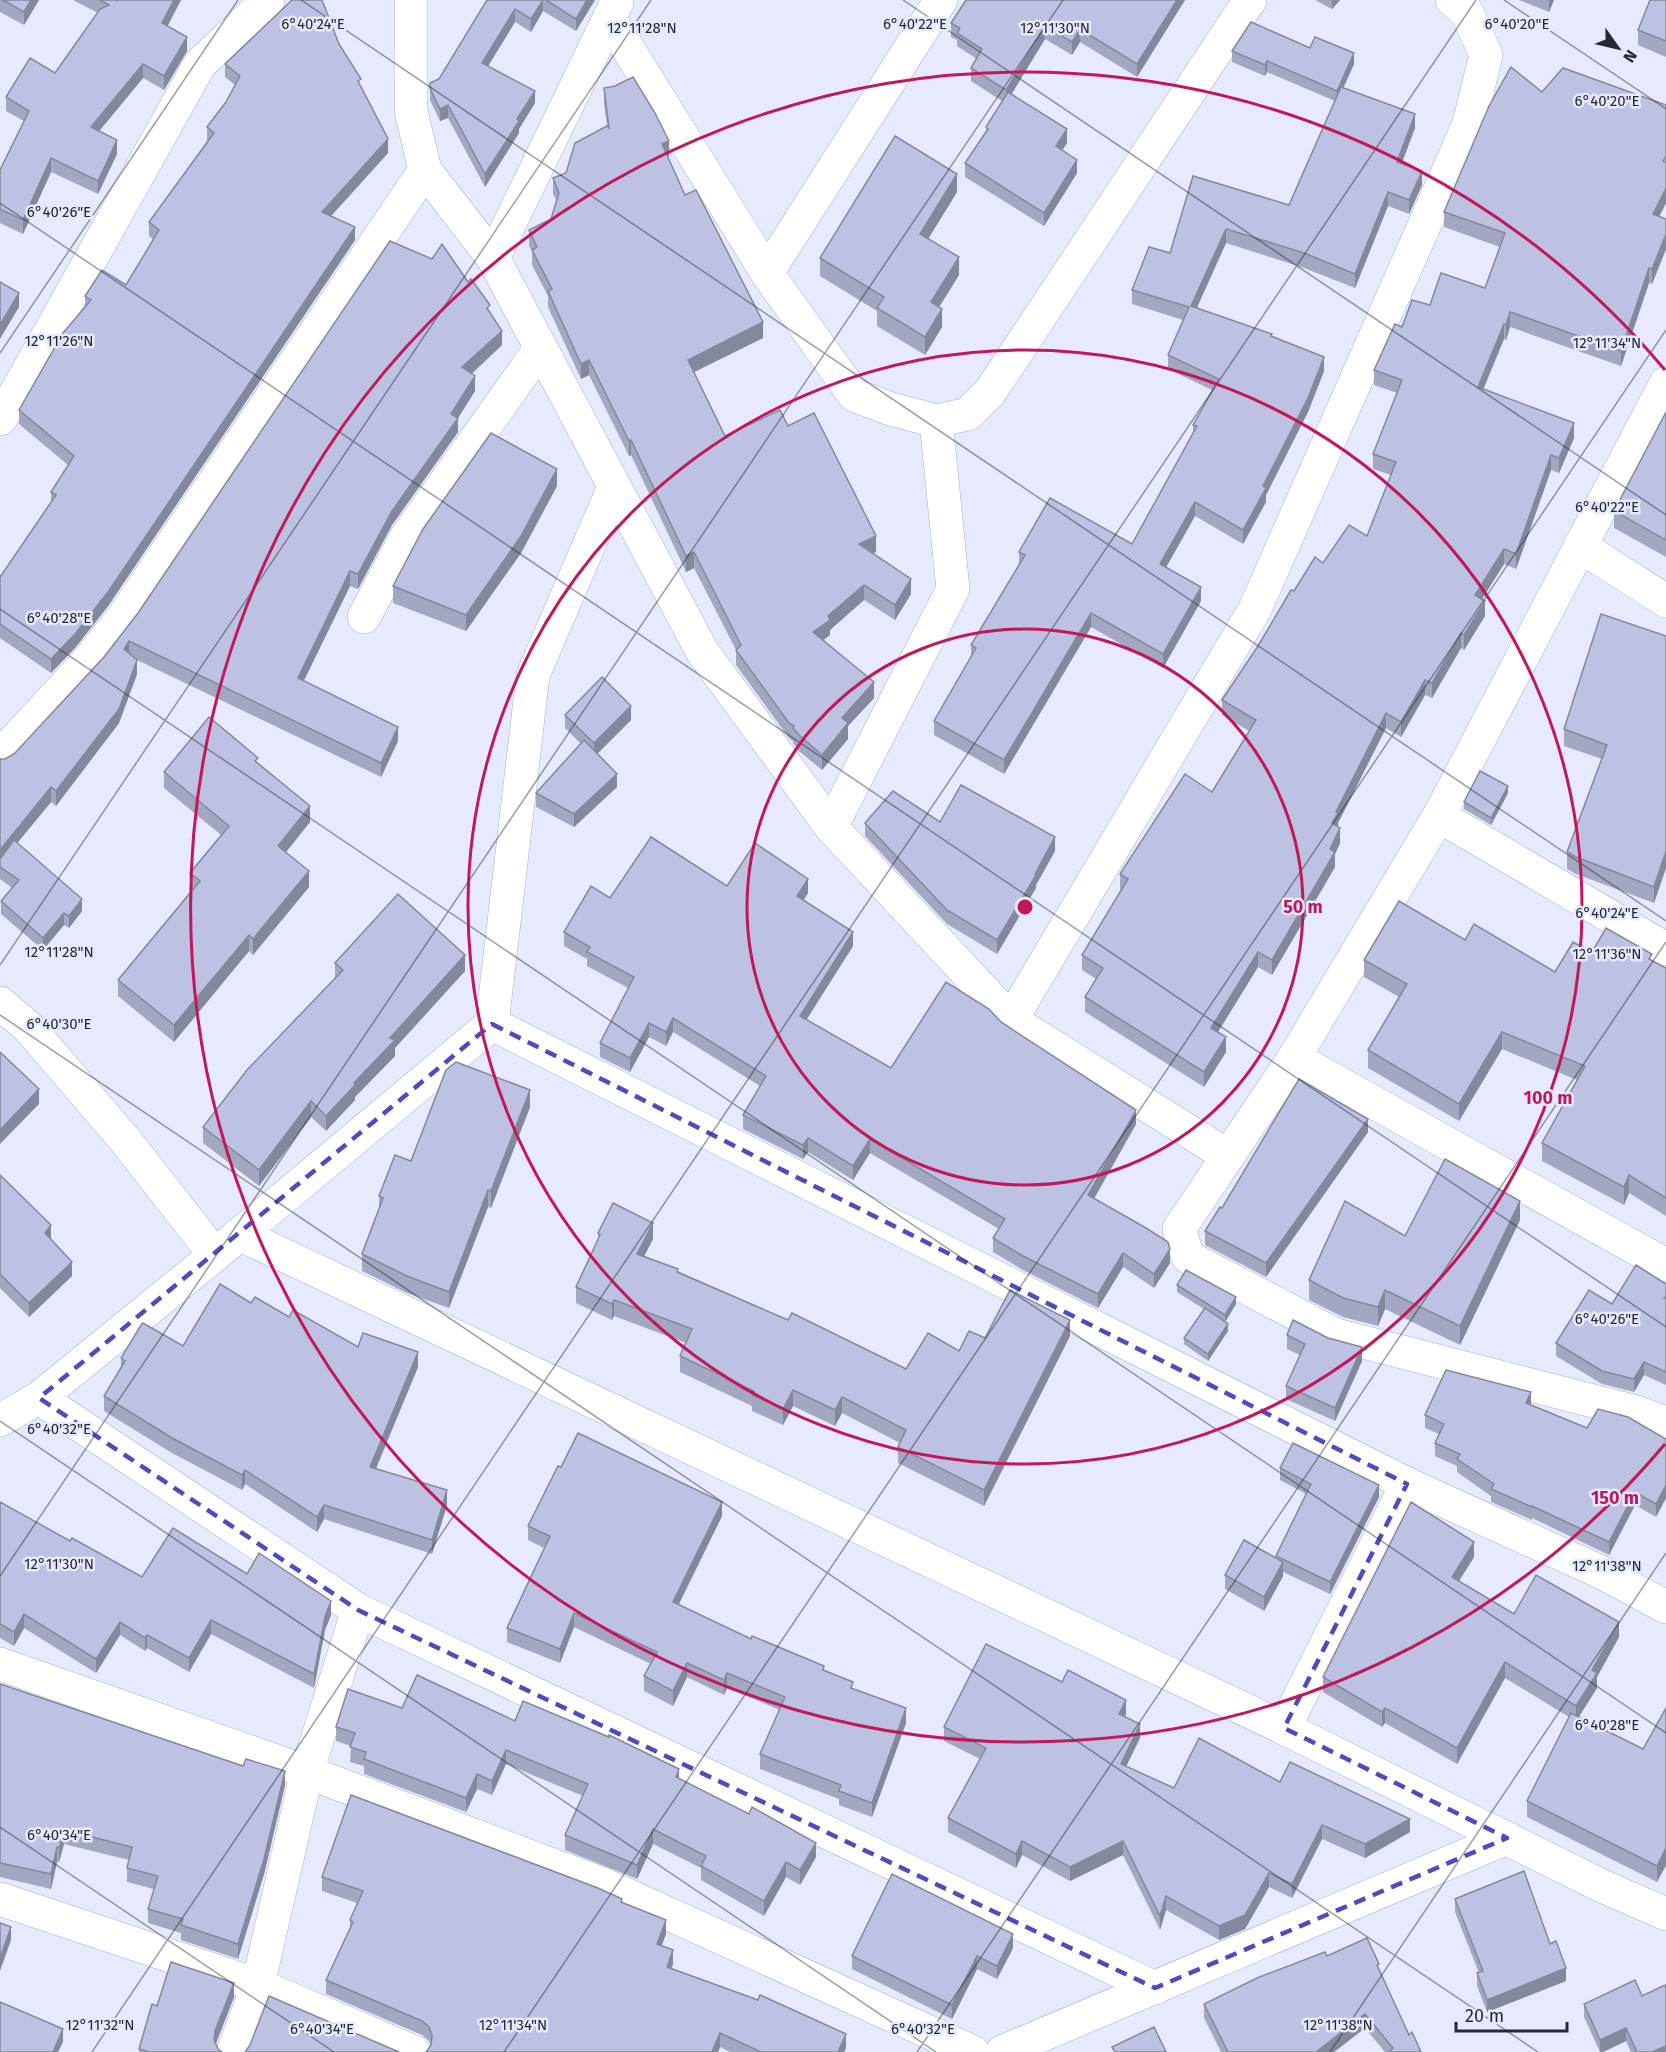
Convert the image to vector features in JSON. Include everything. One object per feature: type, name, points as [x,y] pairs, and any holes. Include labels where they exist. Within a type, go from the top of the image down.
[{"type":"street","points":[[0,419],[200,64],[268,0]]},
{"type":"street","points":[[411,0],[411,111],[425,170],[493,258],[702,651],[831,828],[1011,1020],[1228,1156]]},
{"type":"street","points":[[767,273],[941,0]]},
{"type":"street","points":[[614,9],[767,273],[854,395],[891,409],[936,421],[968,414],[990,392],[1250,0]]},
{"type":"street","points":[[1011,1020],[1255,609],[1469,124],[1486,55],[1467,12],[1452,0]]},
{"type":"street","points":[[493,258],[614,9]]},
{"type":"street","points":[[0,756],[88,660],[123,617],[425,170]]},
{"type":"street","points":[[364,617],[407,536],[540,349]]},
{"type":"street","points":[[1666,383],[1439,816],[1294,1058],[1179,1229],[1188,1257],[1336,1335],[1636,1412],[1666,1423]]},
{"type":"street","points":[[831,828],[953,589],[936,421]]},
{"type":"street","points":[[0,1420],[39,1398],[492,1024],[533,675],[614,487]]},
{"type":"street","points":[[1580,546],[1666,601]]},
{"type":"street","points":[[1439,816],[1666,949]]},
{"type":"street","points":[[0,1003],[29,1028],[118,1131],[214,1255]]},
{"type":"street","points":[[492,1024],[1407,1484],[1604,1573],[1666,1607]]},
{"type":"street","points":[[1294,1058],[1666,1265]]},
{"type":"street","points":[[239,1234],[1284,1728],[1602,1886],[1666,1914]]},
{"type":"street","points":[[39,1398],[358,1610],[1155,1988]]},
{"type":"street","points":[[1284,1728],[1407,1484]]},
{"type":"street","points":[[233,2052],[258,1985],[307,1772],[358,1610]]},
{"type":"street","points":[[0,1664],[307,1772],[605,1885],[973,2052]]},
{"type":"street","points":[[1019,2049],[1155,1988],[1507,1838]]},
{"type":"street","points":[[0,1899],[258,1985],[414,2052]]},
{"type":"highlighted area","points":[[492,1024],[1407,1484],[1284,1728],[1507,1838],[1155,1988],[358,1610],[39,1398]]},
{"type":"building","points":[[3,0],[31,0],[24,12]]},
{"type":"building","points":[[100,0],[174,0],[162,23],[187,37],[164,76],[143,64],[91,127],[117,140],[98,181],[51,158],[23,220],[0,209],[0,170],[29,111],[6,97],[30,58],[55,73],[100,9],[109,5]]},
{"type":"building","points":[[292,0],[322,0],[339,44],[361,79],[358,81],[388,139],[322,212],[355,227],[108,592],[75,634],[51,659],[0,624],[0,577],[56,495],[51,492],[74,456],[19,410],[63,333],[91,300],[85,296],[102,270],[126,285],[159,230],[149,222],[214,133],[207,127],[226,102],[240,76],[225,64]]},
{"type":"building","points":[[487,0],[543,0],[531,19],[515,9],[482,63],[535,91],[485,174],[448,105],[440,109],[430,83],[439,79]]},
{"type":"building","points":[[546,0],[587,0],[576,19]]},
{"type":"building","points":[[966,0],[1177,0],[1137,64],[1080,29],[1072,42],[1045,26],[1006,90],[971,68],[982,49],[957,33],[960,28],[951,23]]},
{"type":"building","points":[[1650,0],[1666,0],[1666,41],[1638,30]]},
{"type":"building","points":[[1251,22],[1310,48],[1315,37],[1354,53],[1337,91],[1267,61],[1265,65],[1232,51]]},
{"type":"building","points":[[1511,67],[1542,92],[1563,68],[1666,105],[1666,156],[1663,161],[1666,163],[1666,188],[1653,214],[1666,219],[1666,234],[1652,269],[1649,268],[1621,351],[1510,312],[1478,387],[1574,423],[1559,458],[1551,455],[1516,554],[1504,549],[1475,595],[1485,601],[1464,635],[1461,633],[1432,683],[1425,680],[1401,722],[1386,713],[1336,812],[1338,813],[1332,823],[1340,828],[1330,849],[1335,852],[1272,960],[1258,952],[1211,1028],[1226,1037],[1204,1072],[1085,997],[1103,968],[1082,955],[1128,879],[1120,874],[1185,774],[1212,792],[1256,720],[1222,700],[1258,646],[1291,590],[1294,591],[1315,557],[1323,563],[1349,525],[1367,536],[1396,462],[1373,454],[1402,380],[1374,370],[1395,324],[1402,327],[1412,300],[1430,305],[1441,273],[1485,288],[1505,233],[1444,212],[1489,106]]},
{"type":"building","points":[[633,77],[669,141],[662,144],[685,195],[696,190],[763,322],[688,360],[725,436],[780,410],[788,426],[814,413],[876,536],[859,544],[911,579],[895,605],[864,585],[828,616],[830,620],[813,632],[874,682],[842,718],[848,723],[822,755],[793,728],[794,726],[789,723],[736,650],[741,645],[694,552],[686,556],[631,440],[629,441],[589,360],[581,364],[548,291],[552,289],[532,250],[537,247],[529,230],[551,219],[559,193],[553,178],[566,173],[575,143],[607,126],[609,128],[604,88],[615,86]]},
{"type":"building","points":[[1341,87],[1415,114],[1397,162],[1422,171],[1409,200],[1388,192],[1355,274],[1304,253],[1226,229],[1191,306],[1272,334],[1271,336],[1324,357],[1308,398],[1263,486],[1266,488],[1243,530],[1195,502],[1160,564],[1201,587],[1163,654],[1091,613],[1004,760],[934,721],[976,648],[971,645],[1025,555],[1019,552],[1050,498],[1132,544],[1197,426],[1193,425],[1219,379],[1168,355],[1189,307],[1132,290],[1149,247],[1170,253],[1193,176],[1289,205]]},
{"type":"building","points":[[1008,92],[1067,129],[1056,146],[1077,160],[1044,213],[965,163],[988,129],[986,127]]},
{"type":"building","points":[[895,136],[957,174],[920,234],[959,257],[931,302],[942,309],[925,337],[877,308],[884,297],[820,258]]},
{"type":"building","points":[[390,241],[432,259],[442,244],[468,282],[471,279],[490,305],[487,308],[502,331],[462,367],[475,376],[451,414],[458,418],[392,511],[358,574],[350,571],[298,678],[398,727],[381,763],[129,641],[124,649],[137,660],[119,709],[56,791],[51,787],[0,850],[0,759],[14,754],[104,657],[138,613]]},
{"type":"building","points":[[0,282],[19,293],[0,325]]},
{"type":"building","points":[[1666,412],[1666,540],[1614,511]]},
{"type":"building","points":[[491,433],[557,469],[521,536],[466,615],[393,586],[423,529]]},
{"type":"building","points":[[1601,614],[1666,636],[1666,851],[1654,887],[1567,852],[1607,745],[1564,729]]},
{"type":"building","points":[[602,677],[631,706],[594,743],[565,715]]},
{"type":"building","points":[[209,717],[258,758],[255,761],[310,806],[278,846],[309,871],[253,939],[249,935],[174,1025],[118,980],[200,881],[190,873],[229,826],[164,772]]},
{"type":"building","points":[[584,740],[617,774],[574,814],[536,793]]},
{"type":"building","points":[[1480,771],[1508,786],[1491,818],[1464,802]]},
{"type":"building","points":[[961,785],[1055,837],[1036,875],[997,940],[947,910],[865,823],[893,791],[940,822]]},
{"type":"building","points":[[651,837],[727,886],[755,843],[808,879],[797,896],[853,932],[800,1016],[891,1068],[946,982],[989,1009],[1001,1022],[1136,1110],[1088,1195],[1168,1242],[1170,1249],[1154,1274],[1123,1253],[1098,1294],[993,1238],[1005,1219],[870,1139],[853,1166],[808,1138],[803,1145],[743,1115],[766,1076],[673,1018],[666,1032],[649,1023],[630,1058],[600,1043],[634,977],[587,952],[590,947],[564,932],[591,886],[610,898]]},
{"type":"building","points":[[14,840],[82,899],[69,916],[64,913],[43,938],[1,901],[19,880],[0,867],[0,859]]},
{"type":"building","points":[[398,894],[465,955],[390,1038],[395,1040],[326,1116],[311,1101],[259,1170],[203,1127],[247,1070],[343,970],[335,963]]},
{"type":"building","points":[[1399,901],[1465,940],[1474,924],[1555,972],[1573,942],[1592,952],[1606,928],[1652,954],[1649,959],[1666,968],[1666,1198],[1629,1175],[1624,1187],[1542,1143],[1585,1066],[1502,1032],[1459,1104],[1368,1050],[1407,984],[1364,960]]},
{"type":"building","points":[[0,1052],[39,1089],[0,1130]]},
{"type":"building","points":[[456,1062],[530,1090],[449,1292],[407,1276],[362,1254],[383,1198],[379,1196],[395,1155],[411,1161],[446,1070]]},
{"type":"building","points":[[1299,1079],[1368,1119],[1266,1263],[1205,1231],[1220,1207],[1222,1208]]},
{"type":"building","points":[[1445,1159],[1520,1201],[1460,1326],[1385,1290],[1378,1307],[1343,1298],[1309,1280],[1345,1201],[1405,1236]]},
{"type":"building","points":[[0,1175],[51,1225],[45,1233],[72,1262],[29,1303],[0,1274]]},
{"type":"building","points":[[613,1203],[653,1223],[637,1254],[678,1269],[677,1272],[788,1320],[792,1313],[906,1369],[928,1333],[959,1351],[969,1331],[985,1338],[1010,1290],[1070,1320],[984,1490],[898,1447],[906,1430],[842,1397],[835,1410],[793,1390],[783,1409],[752,1395],[754,1391],[680,1356],[692,1329],[614,1300],[612,1304],[576,1287]]},
{"type":"building","points":[[1636,1265],[1666,1284],[1664,1298],[1666,1299],[1666,1372],[1644,1362],[1634,1379],[1602,1371],[1556,1343],[1589,1290],[1612,1304]]},
{"type":"building","points":[[1186,1270],[1236,1297],[1225,1315],[1177,1285]]},
{"type":"building","points":[[220,1284],[251,1303],[255,1297],[289,1317],[293,1310],[358,1347],[363,1333],[418,1352],[370,1467],[447,1490],[432,1540],[324,1505],[317,1517],[245,1470],[242,1475],[172,1438],[104,1396],[125,1361],[121,1358],[143,1323],[183,1346]]},
{"type":"building","points":[[1205,1308],[1228,1324],[1208,1354],[1184,1338]]},
{"type":"building","points":[[1293,1320],[1328,1338],[1362,1347],[1335,1408],[1286,1386],[1305,1344],[1287,1335]]},
{"type":"building","points":[[1446,1370],[1531,1392],[1526,1403],[1587,1428],[1598,1409],[1628,1417],[1666,1439],[1666,1485],[1656,1504],[1635,1492],[1609,1542],[1491,1489],[1494,1484],[1457,1459],[1460,1454],[1435,1443],[1444,1424],[1425,1415]]},
{"type":"building","points":[[578,1433],[722,1502],[673,1602],[751,1639],[752,1636],[824,1666],[823,1670],[853,1682],[851,1688],[906,1708],[872,1803],[839,1791],[841,1785],[760,1754],[785,1697],[727,1673],[724,1680],[687,1663],[673,1691],[644,1676],[657,1652],[574,1613],[560,1649],[507,1628],[550,1536],[528,1526],[558,1466],[561,1467]]},
{"type":"building","points":[[1293,1443],[1379,1485],[1330,1582],[1276,1556],[1311,1484],[1280,1468]]},
{"type":"building","points":[[0,1502],[142,1577],[173,1528],[247,1574],[259,1553],[331,1601],[325,1617],[314,1674],[211,1620],[189,1658],[147,1635],[145,1638],[120,1622],[96,1659],[24,1614],[14,1632],[0,1624]]},
{"type":"building","points":[[1411,1502],[1474,1542],[1452,1577],[1514,1614],[1536,1575],[1619,1622],[1592,1670],[1597,1673],[1576,1706],[1505,1662],[1457,1748],[1385,1708],[1382,1712],[1323,1677]]},
{"type":"building","points":[[1244,1540],[1283,1562],[1264,1597],[1225,1575]]},
{"type":"building","points":[[986,1644],[1062,1682],[1068,1670],[1126,1700],[1119,1714],[1140,1724],[1121,1764],[1174,1788],[1199,1738],[1280,1782],[1290,1762],[1410,1819],[1365,1844],[1322,1825],[1292,1884],[1269,1873],[1245,1915],[1219,1926],[1166,1896],[1160,1916],[1123,1841],[1070,1867],[1022,1841],[1016,1854],[948,1818],[986,1748],[944,1727]]},
{"type":"building","points":[[417,1675],[515,1721],[523,1701],[609,1737],[609,1735],[679,1769],[676,1777],[749,1814],[752,1807],[816,1843],[800,1870],[786,1862],[764,1901],[701,1866],[706,1856],[653,1829],[637,1865],[565,1835],[588,1784],[506,1750],[492,1781],[477,1774],[466,1798],[364,1759],[366,1752],[350,1747],[355,1733],[336,1727],[348,1689],[402,1708]]},
{"type":"building","points":[[0,1684],[243,1766],[246,1759],[285,1771],[264,1859],[238,1944],[181,1925],[183,1919],[148,1909],[158,1876],[127,1868],[132,1847],[64,1830],[59,1848],[57,1847],[51,1874],[0,1863]]},
{"type":"building","points":[[1666,1708],[1666,1848],[1657,1866],[1527,1801],[1571,1713],[1643,1749]]},
{"type":"building","points":[[351,1795],[598,1888],[622,1899],[621,1902],[666,1920],[657,1944],[673,1950],[667,1967],[758,2000],[760,1995],[846,2034],[838,2052],[761,2052],[720,2033],[712,2052],[426,2052],[431,2045],[432,2035],[429,2027],[422,2021],[326,1980],[353,1922],[350,1920],[363,1891],[322,1877]]},
{"type":"building","points":[[1524,1871],[1550,1944],[1556,1941],[1566,1968],[1487,2000],[1477,1973],[1483,1971],[1455,1899]]},
{"type":"building","points":[[892,1874],[1013,1934],[997,1966],[977,1956],[952,2005],[852,1956]]},
{"type":"building","points":[[0,1923],[11,1927],[0,1958]]},
{"type":"building","points":[[1367,1938],[1409,2035],[1412,2032],[1421,2052],[1389,2052],[1393,2048],[1365,2014],[1316,2052],[1228,2052],[1204,2004],[1257,1978],[1325,1952],[1327,1956]]},
{"type":"building","points":[[171,1962],[234,1983],[215,2031],[214,2040],[222,2052],[150,2052],[139,2049],[152,2004],[157,2006]]},
{"type":"building","points":[[1635,1980],[1642,1996],[1665,1985],[1666,1988],[1666,2046],[1652,2052],[1637,2052],[1626,2028],[1600,2040],[1584,2004]]},
{"type":"building","points":[[269,1996],[399,2052],[245,2052],[250,2045]]},
{"type":"building","points":[[0,2002],[63,2029],[53,2052],[0,2052]]},
{"type":"building","points":[[1154,2027],[1166,2052],[1115,2052],[1112,2047]]}]
